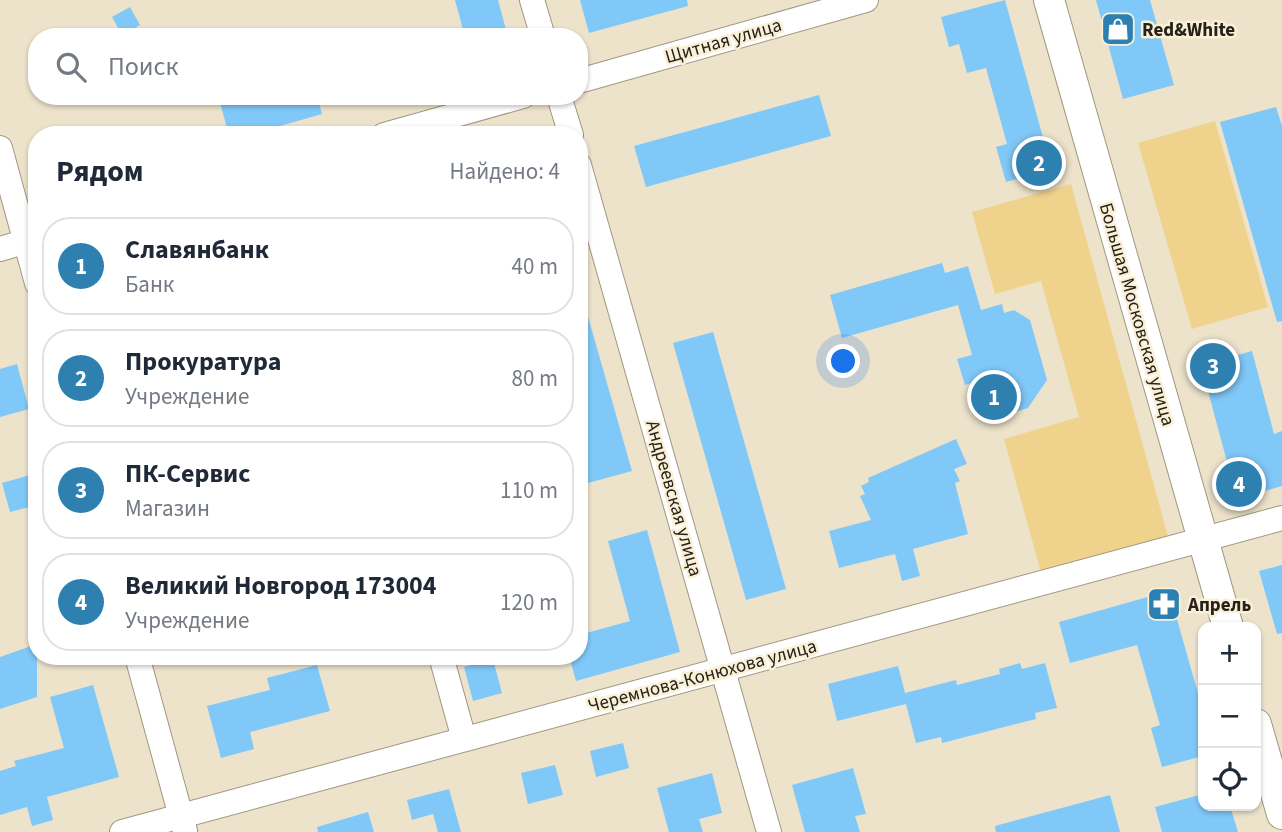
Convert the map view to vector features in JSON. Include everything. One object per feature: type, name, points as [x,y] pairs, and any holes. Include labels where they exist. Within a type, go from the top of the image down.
[{"type":"main road","name":"Большая Московская улица","points":[[1049,0],[1227,622]]},
{"type":"main road","points":[[1261,741],[1282,814]]},
{"type":"street","points":[[532,0],[540,28]]},
{"type":"street","name":"Щитная улица","points":[[588,78],[866,0]]},
{"type":"street","points":[[416,126],[491,105]]},
{"type":"street","points":[[562,105],[568,126]]},
{"type":"street","points":[[0,148],[28,231]]},
{"type":"street","name":"Андреевская улица","points":[[588,195],[769,832]]},
{"type":"street","points":[[0,249],[28,241]]},
{"type":"street","name":"Черемнова-Конюхова улица","points":[[122,832],[182,824],[464,739],[1282,518]]},
{"type":"street","points":[[139,665],[182,824]]},
{"type":"street","points":[[443,665],[464,739]]},
{"type":"shaded area","points":[[1215,121],[1268,307],[1192,329],[1138,143]]},
{"type":"shaded area","points":[[1071,184],[1169,540],[1042,576],[1004,439],[1079,417],[1041,281],[995,294],[972,212]]},
{"type":"building","points":[[455,0],[498,0],[506,28],[463,28]]},
{"type":"building","points":[[580,0],[687,0],[688,6],[589,33]]},
{"type":"building","points":[[1005,0],[1052,170],[1006,182],[996,147],[1007,144],[986,68],[967,73],[959,44],[949,47],[941,17]]},
{"type":"building","points":[[1096,0],[1150,0],[1174,85],[1123,99]]},
{"type":"building","points":[[130,7],[140,25],[135,28],[118,28],[112,17]]},
{"type":"building","points":[[819,95],[831,136],[646,187],[634,146]]},
{"type":"building","points":[[221,105],[320,105],[322,114],[280,126],[226,126]]},
{"type":"building","points":[[1276,107],[1282,126],[1282,321],[1277,322],[1220,122]]},
{"type":"building","points":[[942,263],[945,273],[968,266],[981,310],[1002,304],[1004,313],[1014,310],[1030,320],[1047,380],[1028,408],[1012,413],[1009,403],[988,410],[979,381],[965,385],[957,359],[972,355],[958,305],[842,338],[830,295]]},
{"type":"building","points":[[588,317],[632,471],[588,483]]},
{"type":"building","points":[[713,332],[786,589],[746,600],[673,343]]},
{"type":"building","points":[[1252,351],[1274,434],[1282,431],[1282,486],[1237,499],[1201,365]]},
{"type":"building","points":[[17,364],[28,409],[0,417],[0,369]]},
{"type":"building","points":[[956,439],[967,464],[954,469],[960,481],[955,483],[968,534],[913,549],[920,576],[902,581],[895,554],[839,568],[829,531],[871,520],[860,496],[865,494],[861,486],[869,482],[868,478]]},
{"type":"building","points":[[28,476],[28,507],[10,512],[2,483]]},
{"type":"building","points":[[647,530],[680,652],[576,681],[572,665],[588,665],[588,633],[630,621],[608,541]]},
{"type":"building","points":[[1282,565],[1282,633],[1277,634],[1259,571]]},
{"type":"building","points":[[1169,591],[1198,693],[1198,757],[1162,767],[1151,728],[1160,725],[1137,645],[1070,663],[1059,622]]},
{"type":"building","points":[[28,647],[28,665],[37,665],[37,697],[0,709],[0,657]]},
{"type":"building","points":[[1020,663],[1022,669],[1045,663],[1057,708],[1035,713],[1036,719],[942,743],[941,737],[916,743],[906,704],[837,721],[828,684],[898,666],[905,693],[956,680],[957,685],[1000,674],[999,669]]},
{"type":"building","points":[[317,665],[330,711],[250,732],[254,749],[221,758],[207,706],[270,690],[267,678]]},
{"type":"building","points":[[495,665],[502,693],[473,701],[464,667]]},
{"type":"building","points":[[93,685],[119,777],[47,797],[53,820],[32,826],[27,807],[0,815],[0,771],[16,766],[14,761],[64,748],[50,697]]},
{"type":"building","points":[[623,743],[629,768],[596,777],[590,751]]},
{"type":"building","points":[[555,765],[563,795],[528,804],[521,773]]},
{"type":"building","points":[[853,768],[866,814],[855,816],[860,832],[805,832],[792,785]]},
{"type":"building","points":[[712,773],[722,813],[699,819],[703,832],[669,832],[657,788]]},
{"type":"building","points":[[449,789],[461,832],[438,832],[433,814],[412,820],[407,800]]},
{"type":"building","points":[[1110,795],[1120,832],[996,832],[995,826]]},
{"type":"building","points":[[1198,795],[1198,811],[1232,811],[1238,832],[1162,832],[1155,807]]},
{"type":"building","points":[[368,812],[374,832],[318,832],[317,827]]},
{"type":"place","name":"Red&White","points":[[1118,29]]},
{"type":"place","name":"Прокуратура","points":[[1039,163]]},
{"type":"place","name":"ПК-Сервис","points":[[1213,366]]},
{"type":"place","name":"Славянбанк","points":[[994,397]]},
{"type":"place","name":"Великий Новгород 173004","points":[[1239,484]]},
{"type":"place","name":"Апрель","points":[[1164,604]]}]
